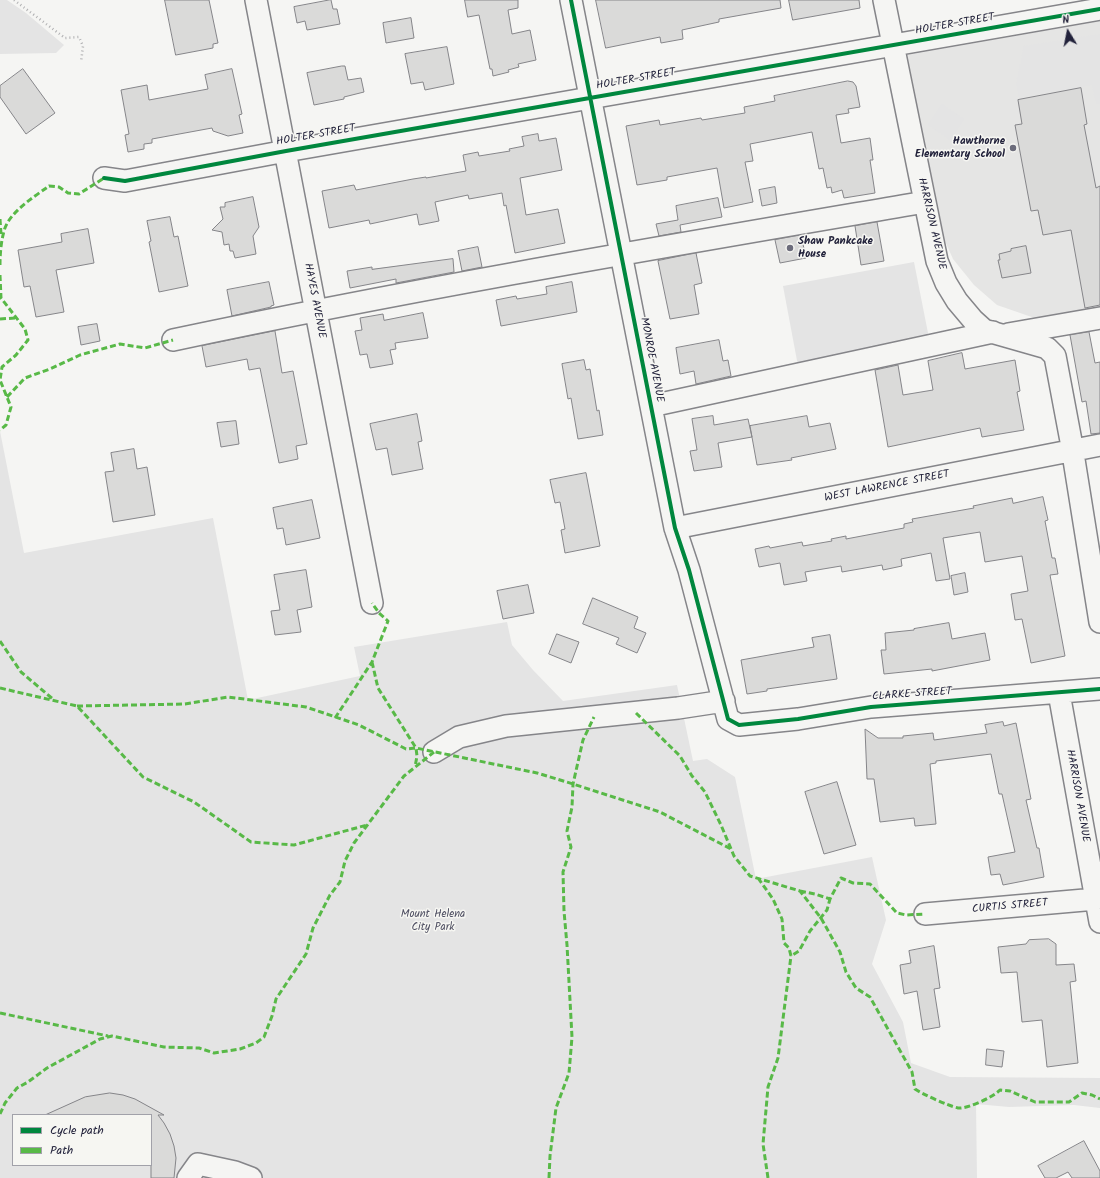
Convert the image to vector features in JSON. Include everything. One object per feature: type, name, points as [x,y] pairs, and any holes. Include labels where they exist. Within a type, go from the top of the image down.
[{"type":"street","name":"HAYES AVENUE","points":[[256,0],[372,603]]},
{"type":"street","name":"MONROE AVENUE","points":[[571,0],[675,528],[689,570],[726,710]]},
{"type":"street","name":"HARRISON AVENUE","points":[[884,0],[937,261],[946,283],[956,301],[984,330],[1048,348],[1055,356],[1096,576],[1100,622]]},
{"type":"street","name":"HOLTER STREET","points":[[104,178],[125,181],[286,150],[1100,9]]},
{"type":"street","points":[[173,340],[316,310],[621,254],[925,202]]},
{"type":"street","points":[[651,406],[998,334],[1100,318]]},
{"type":"street","name":"WEST LAWRENCE STREET","points":[[675,528],[1100,445]]},
{"type":"street","name":"CLARKE STREET","points":[[726,710],[739,725],[798,720],[871,707],[1100,689]]},
{"type":"street","name":"HARRISON AVENUE","points":[[1059,693],[1100,922]]},
{"type":"street","points":[[434,752],[459,737],[506,726],[678,708],[726,710]]},
{"type":"street","name":"CURTIS STREET","points":[[925,914],[1096,899]]},
{"type":"street","points":[[188,1178],[198,1164],[236,1172],[252,1178]]},
{"type":"path","points":[[14,0],[65,38],[79,37],[83,46],[81,62]]},
{"type":"shaded area","name":"Hawthorne Elementary School","points":[[1100,21],[1100,314],[1049,323],[997,305],[974,285],[953,259],[945,241],[907,55]]},
{"type":"green space","points":[[0,0],[7,0],[26,13],[64,45],[56,53],[0,54]]},
{"type":"green space","points":[[1100,34],[1100,104],[1096,104],[1092,85],[1019,98],[1016,83],[1024,46]]},
{"type":"green space","points":[[942,104],[964,119],[950,140],[928,125]]},
{"type":"green space","points":[[914,262],[928,333],[926,339],[798,366],[783,286]]},
{"type":"green space","name":"Mount Helena City Park","points":[[0,431],[24,553],[213,518],[248,700],[360,676],[354,647],[507,622],[512,645],[533,670],[563,701],[677,685],[693,761],[707,759],[735,777],[756,879],[872,857],[886,920],[872,964],[903,1022],[911,1063],[950,1077],[1100,1078],[1100,1108],[1074,1105],[1009,1107],[976,1104],[977,1178],[0,1178]]},
{"type":"building","points":[[165,0],[209,0],[218,43],[213,44],[213,48],[176,55]]},
{"type":"building","points":[[331,0],[333,9],[337,9],[340,24],[307,30],[305,21],[297,23],[294,7]]},
{"type":"building","points":[[465,0],[518,0],[518,8],[508,10],[512,34],[530,30],[536,60],[518,64],[519,67],[508,70],[509,72],[493,76],[492,69],[490,69],[479,15],[468,17]]},
{"type":"building","points":[[596,0],[780,0],[781,8],[719,19],[719,22],[682,30],[683,39],[661,43],[660,37],[606,48]]},
{"type":"building","points":[[789,0],[859,0],[860,8],[793,20]]},
{"type":"building","points":[[411,18],[414,38],[386,43],[383,23]]},
{"type":"building","points":[[447,47],[454,84],[425,90],[423,82],[411,84],[405,54]]},
{"type":"building","points":[[345,66],[348,80],[361,78],[364,92],[344,97],[344,99],[314,105],[307,73]]},
{"type":"building","points":[[23,69],[55,113],[26,134],[0,97],[0,86]]},
{"type":"building","points":[[232,69],[242,114],[239,115],[243,133],[228,136],[213,131],[212,128],[152,139],[152,143],[144,144],[144,149],[128,152],[125,135],[129,134],[121,90],[147,85],[149,100],[208,89],[205,75]]},
{"type":"building","points":[[848,81],[853,82],[856,86],[860,107],[848,109],[849,113],[836,115],[841,143],[870,138],[873,160],[870,160],[875,193],[844,198],[842,190],[832,193],[831,187],[827,188],[823,168],[819,169],[812,132],[750,144],[753,161],[745,162],[753,202],[724,208],[717,168],[667,177],[667,180],[637,185],[626,126],[659,120],[660,125],[745,113],[744,107],[775,101],[774,96]]},
{"type":"building","points":[[1081,88],[1087,124],[1084,125],[1096,188],[1100,186],[1100,305],[1085,308],[1071,230],[1043,235],[1038,210],[1031,211],[1015,125],[1022,124],[1018,100]]},
{"type":"building","points":[[538,134],[539,141],[556,138],[562,170],[520,178],[526,215],[558,209],[565,243],[515,253],[506,205],[504,206],[502,193],[469,199],[468,195],[435,202],[439,221],[419,225],[417,214],[370,224],[369,220],[329,228],[322,191],[354,185],[356,190],[466,171],[463,155],[478,152],[479,156],[510,151],[509,149],[524,146],[522,137]]},
{"type":"building","points":[[775,187],[777,203],[762,206],[759,190]]},
{"type":"building","points":[[253,197],[259,227],[253,236],[256,254],[235,258],[233,251],[230,251],[229,244],[224,245],[222,232],[212,230],[223,219],[220,207],[225,207],[225,203]]},
{"type":"building","points":[[718,198],[722,217],[680,225],[681,232],[659,236],[656,224],[678,220],[676,206]]},
{"type":"building","points":[[170,217],[174,237],[178,236],[188,286],[159,292],[149,242],[151,241],[147,221]]},
{"type":"building","points":[[877,222],[884,261],[861,265],[855,226]]},
{"type":"building","points":[[88,229],[94,263],[56,270],[64,312],[36,317],[30,286],[24,287],[18,250],[62,242],[61,234]]},
{"type":"building","name":"Shaw Pankcake House","points":[[801,235],[806,258],[780,263],[775,240]]},
{"type":"building","points":[[1026,246],[1031,273],[1002,278],[998,260],[1000,260],[999,254],[1011,251],[1011,249]]},
{"type":"building","points":[[478,247],[482,267],[462,271],[458,251]]},
{"type":"building","points":[[696,253],[702,283],[694,285],[699,314],[670,319],[658,261]]},
{"type":"building","points":[[453,259],[454,272],[396,283],[396,279],[350,288],[347,271]]},
{"type":"building","points":[[269,282],[274,305],[232,316],[227,290]]},
{"type":"building","points":[[572,282],[577,312],[501,326],[496,300],[516,296],[517,299],[547,294],[546,287]]},
{"type":"building","points":[[423,313],[428,338],[395,343],[396,349],[390,350],[393,364],[370,368],[367,354],[360,355],[355,331],[362,330],[360,318],[383,314],[384,320]]},
{"type":"building","points":[[97,324],[100,341],[81,345],[78,327]]},
{"type":"building","points":[[275,331],[282,373],[293,371],[307,444],[296,446],[298,459],[279,463],[260,368],[249,370],[247,359],[206,367],[202,346]]},
{"type":"building","points":[[1089,332],[1095,363],[1100,362],[1100,433],[1091,434],[1086,401],[1082,402],[1070,335]]},
{"type":"building","points":[[719,340],[723,361],[728,360],[731,376],[696,384],[694,371],[680,374],[676,348]]},
{"type":"building","points":[[962,353],[965,369],[1015,360],[1020,391],[1017,392],[1024,430],[982,437],[980,428],[888,447],[875,370],[898,365],[903,395],[933,390],[928,361]]},
{"type":"building","points":[[584,360],[586,370],[590,369],[597,411],[599,410],[603,435],[578,439],[571,398],[568,399],[562,364]]},
{"type":"building","points":[[417,414],[422,441],[418,442],[423,469],[392,475],[387,448],[376,450],[370,424]]},
{"type":"building","points":[[713,416],[714,425],[748,419],[752,437],[718,443],[722,467],[694,471],[690,451],[697,450],[692,419]]},
{"type":"building","points":[[807,416],[809,427],[830,423],[836,449],[791,458],[792,460],[757,465],[750,426]]},
{"type":"building","points":[[236,421],[239,444],[221,447],[217,423]]},
{"type":"building","points":[[134,449],[137,469],[147,467],[155,515],[113,522],[105,472],[114,471],[111,453]]},
{"type":"building","points":[[586,473],[600,546],[565,553],[561,530],[565,529],[560,502],[555,503],[550,480]]},
{"type":"building","points":[[1043,497],[1048,520],[1045,521],[1052,558],[1055,558],[1058,574],[1050,575],[1065,656],[1031,663],[1022,619],[1015,620],[1011,594],[1028,591],[1022,556],[985,562],[980,532],[943,538],[950,579],[936,581],[931,553],[901,559],[902,566],[883,570],[882,565],[842,572],[841,566],[805,572],[807,581],[784,585],[780,563],[759,567],[755,549],[769,546],[770,548],[802,542],[803,546],[832,541],[831,539],[846,536],[846,539],[904,528],[904,524],[913,522],[912,519],[974,508],[973,506],[1012,498],[1013,503]]},
{"type":"building","points":[[312,500],[320,538],[286,545],[283,528],[277,529],[273,508]]},
{"type":"building","points":[[306,570],[312,607],[297,610],[301,632],[275,635],[271,611],[280,610],[274,575]]},
{"type":"building","points":[[965,573],[968,592],[954,595],[951,576]]},
{"type":"building","points":[[528,585],[534,613],[503,619],[497,591]]},
{"type":"building","points":[[593,598],[638,617],[634,628],[646,633],[637,653],[616,644],[619,638],[583,624]]},
{"type":"building","points":[[949,623],[952,639],[985,633],[990,660],[932,671],[932,669],[884,674],[881,650],[886,650],[885,633],[914,630]]},
{"type":"building","points":[[557,634],[579,642],[571,663],[549,654]]},
{"type":"building","points":[[830,635],[837,679],[767,689],[767,691],[747,694],[741,660],[814,647],[812,638]]},
{"type":"building","points":[[1003,722],[1004,726],[1016,723],[1031,799],[1026,800],[1037,848],[1039,848],[1044,877],[1003,885],[1000,874],[991,875],[988,857],[1015,852],[1002,794],[999,794],[991,754],[936,761],[936,763],[930,764],[936,824],[915,826],[914,818],[880,822],[874,779],[867,779],[865,729],[878,738],[903,738],[903,736],[933,733],[934,740],[987,733],[985,725]]},
{"type":"building","points":[[837,782],[856,845],[824,854],[805,792]]},
{"type":"building","points":[[1049,939],[1056,944],[1056,965],[1074,964],[1076,981],[1070,982],[1078,1063],[1047,1067],[1042,1020],[1022,1022],[1017,972],[1001,973],[998,947],[1026,944],[1029,940]]},
{"type":"building","points":[[934,946],[940,988],[934,989],[940,1027],[923,1030],[917,991],[904,994],[900,965],[911,963],[909,951]]},
{"type":"building","points":[[987,1049],[1004,1051],[1002,1067],[986,1065]]},
{"type":"building","points":[[110,1093],[123,1095],[135,1099],[164,1115],[158,1115],[170,1134],[174,1146],[176,1158],[174,1178],[151,1178],[152,1114],[47,1114],[85,1097]]},
{"type":"building","points":[[1084,1141],[1100,1171],[1100,1178],[1072,1178],[1068,1172],[1056,1178],[1045,1178],[1038,1166]]},
{"type":"marked path","points":[[0,265],[2,239],[7,224],[16,211],[29,200],[49,186],[59,187],[68,193],[79,194],[104,178]]},
{"type":"marked path","points":[[0,219],[1,234]]},
{"type":"marked path","points":[[0,275],[1,298],[25,329],[28,340],[16,355],[2,367],[0,380],[11,407],[6,425],[0,430]]},
{"type":"marked path","points":[[0,319],[15,318]]},
{"type":"marked path","points":[[7,397],[25,378],[50,369],[80,355],[120,344],[145,348],[173,340]]},
{"type":"marked path","points":[[335,718],[372,662],[388,621],[379,613],[372,603]]},
{"type":"marked path","points":[[0,641],[21,672],[54,700]]},
{"type":"marked path","points":[[372,662],[378,688],[416,748],[417,756],[415,767]]},
{"type":"marked path","points":[[0,688],[77,706],[143,777],[194,802],[251,842],[294,845],[367,825]]},
{"type":"marked path","points":[[77,706],[185,704],[228,697],[306,707],[359,725],[406,749],[416,748],[537,773],[660,812],[731,849]]},
{"type":"marked path","points":[[636,713],[680,756],[692,776],[705,792],[734,856],[750,876],[800,891],[821,918],[840,952],[846,972],[856,988],[870,997],[912,1072],[915,1089],[936,1100],[958,1108],[968,1107],[980,1102],[1000,1090],[1010,1091],[1035,1102],[1069,1102],[1082,1093],[1092,1095],[1100,1099]]},
{"type":"marked path","points":[[549,1178],[556,1108],[569,1073],[572,1037],[563,872],[571,847],[567,831],[572,807],[573,784],[583,740],[594,717]]},
{"type":"marked path","points":[[0,1114],[5,1103],[17,1088],[47,1068],[100,1039],[112,1036],[164,1047],[199,1048],[214,1053],[240,1049],[256,1043],[264,1037],[272,1016],[276,999],[306,954],[313,928],[330,895],[340,882],[345,861],[354,843],[404,776],[434,752]]},
{"type":"marked path","points":[[758,878],[773,899],[782,919],[784,943],[789,948],[791,956],[799,951],[810,931],[827,910],[830,899]]},
{"type":"marked path","points":[[800,891],[830,899],[841,878],[853,883],[870,884],[897,913],[906,915],[925,914]]},
{"type":"marked path","points":[[768,1178],[763,1144],[768,1087],[778,1058],[791,956]]},
{"type":"marked path","points":[[0,1013],[108,1036]]},
{"type":"cycle path","points":[[571,0],[675,528],[689,570],[728,719],[739,725],[798,719],[871,707],[1100,689]]},
{"type":"cycle path","points":[[104,178],[125,181],[286,151],[1100,9]]},
{"type":"place","name":"Hawthorne Elementary School","points":[[1013,148]]},
{"type":"place","name":"Shaw Pankcake House","points":[[790,248]]}]
